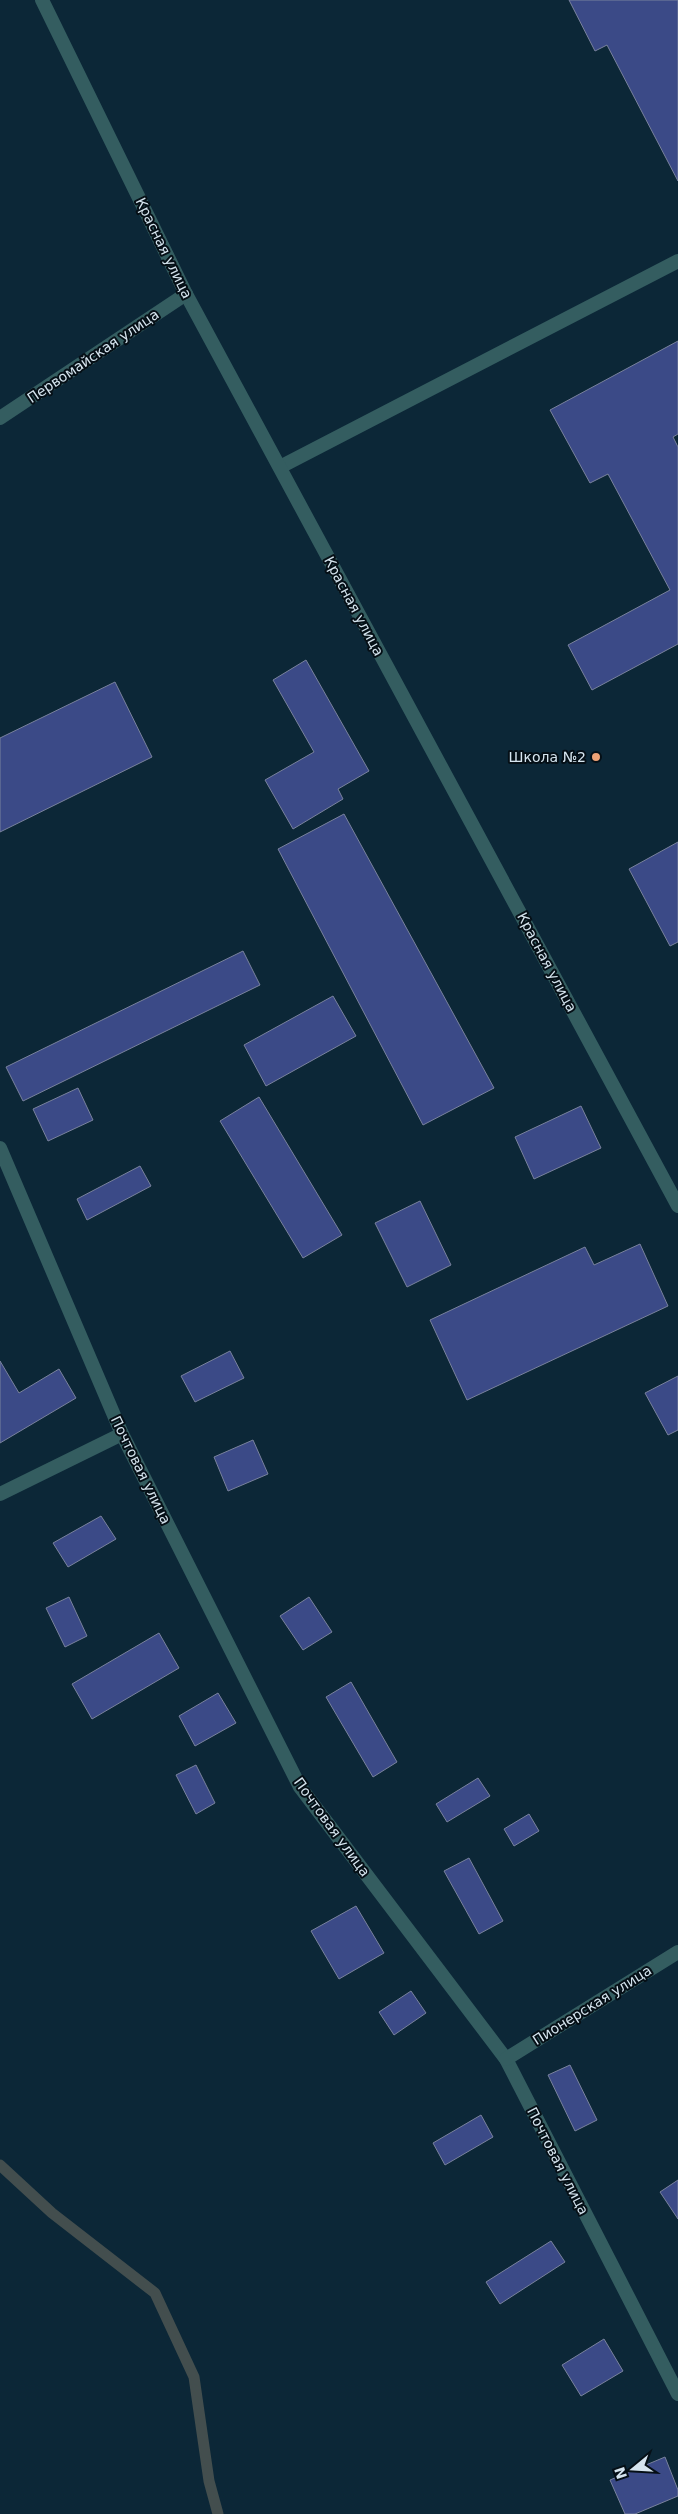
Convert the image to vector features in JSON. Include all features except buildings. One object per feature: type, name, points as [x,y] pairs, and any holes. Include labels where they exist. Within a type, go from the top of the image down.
[{"type":"street","name":"Красная улица","points":[[42,0],[186,294],[678,1206]]},
{"type":"street","points":[[280,467],[678,262]]},
{"type":"street","name":"Первомайская улица","points":[[0,418],[186,294]]},
{"type":"street","name":"Почтовая улица","points":[[0,1148],[122,1434],[300,1787],[506,2059],[678,2394]]},
{"type":"street","points":[[0,1494],[122,1434]]},
{"type":"street","name":"Пионерская улица","points":[[506,2059],[678,1952]]},
{"type":"waterway","points":[[0,2165],[52,2213],[155,2293],[194,2377],[209,2481],[218,2514]]},
{"type":"place","name":"Школа №2","points":[[596,757]]}]
